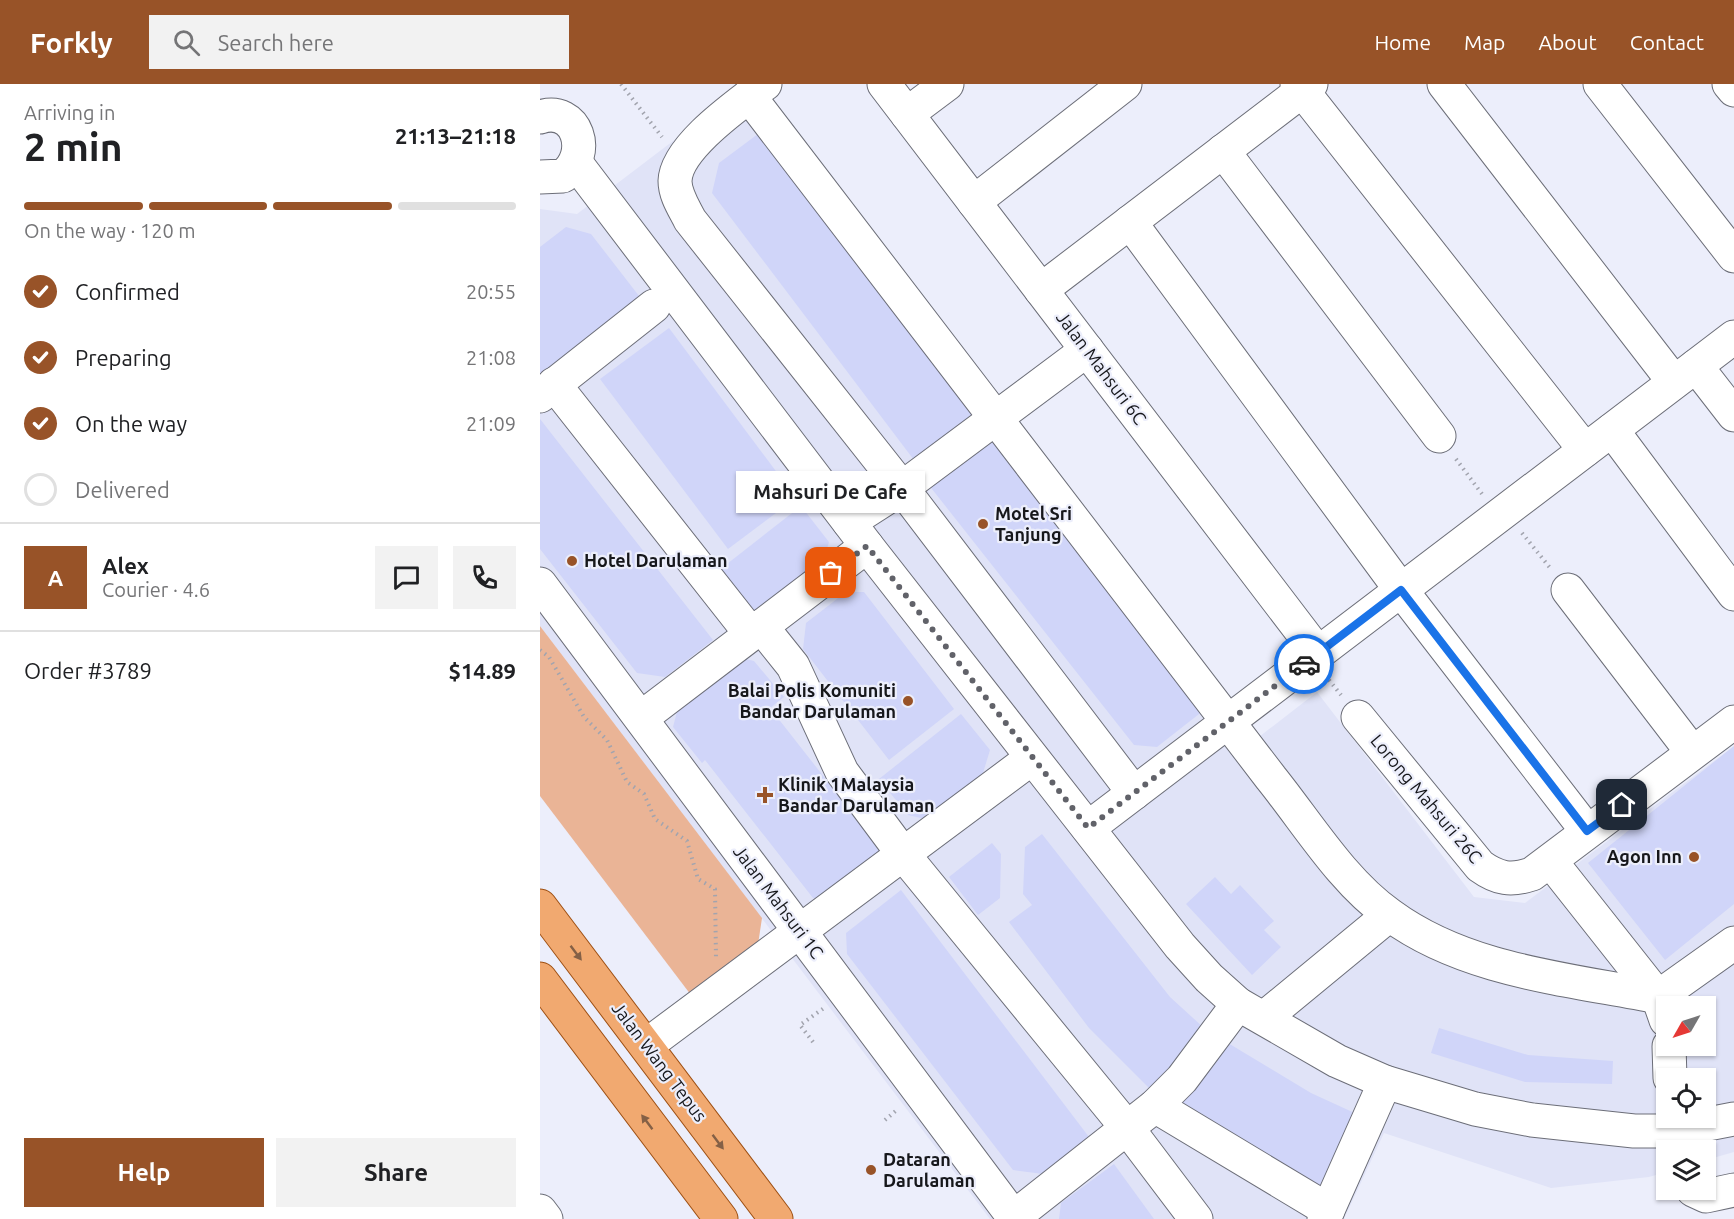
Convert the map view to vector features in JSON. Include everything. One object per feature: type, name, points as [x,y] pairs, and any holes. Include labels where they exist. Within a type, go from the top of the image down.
[{"type":"main road","name":"Jalan Wang Tepus","points":[[540,906],[776,1219]]},
{"type":"main road","points":[[540,979],[721,1219]]},
{"type":"street","name":"Jalan Mahsuri 6C","points":[[884,84],[1315,655]]},
{"type":"street","points":[[907,114],[946,84]]},
{"type":"street","points":[[974,202],[1125,84]]},
{"type":"street","points":[[1444,84],[1685,374],[1734,415]]},
{"type":"street","points":[[1600,84],[1734,256]]},
{"type":"street","points":[[1729,84],[1734,90]]},
{"type":"street","points":[[1041,290],[1223,152],[1303,86],[1585,450]]},
{"type":"street","points":[[1134,793],[902,488],[690,220],[676,193],[676,173],[685,152],[757,90],[996,419],[1350,878],[1389,915],[1437,944],[1504,966],[1656,1006]]},
{"type":"street","points":[[540,117],[557,117],[567,121],[575,130],[580,152],[576,163],[563,176],[540,177]]},
{"type":"street","points":[[1223,152],[1439,436]]},
{"type":"street","points":[[576,163],[858,534],[1180,946],[1209,978],[1251,1011],[1336,1060],[1384,1082],[1475,1109],[1532,1120],[1674,1133],[1734,1119]]},
{"type":"street","points":[[1130,222],[1401,590],[1587,831]]},
{"type":"street","points":[[654,306],[547,390],[756,630],[793,666],[842,772],[903,854],[1128,1129],[1196,1219]]},
{"type":"street","points":[[1088,828],[1734,337]]},
{"type":"street","points":[[641,718],[756,630],[858,534],[902,488],[1087,350]]},
{"type":"street","points":[[1612,430],[1734,594]]},
{"type":"street","name":"Jalan Mahsuri 1C","points":[[540,584],[1015,1218]]},
{"type":"street","points":[[1568,590],[1692,752]]},
{"type":"street","name":"Lorong Mahsuri 26C","points":[[1358,717],[1480,866],[1493,875],[1507,879],[1533,874],[1734,722]]},
{"type":"street","points":[[646,1045],[1032,758]]},
{"type":"street","points":[[1560,873],[1656,1000]]},
{"type":"street","points":[[1015,1218],[1155,1106],[1251,1011],[1389,915]]},
{"type":"street","points":[[1675,996],[1734,943]]},
{"type":"street","points":[[1155,1106],[1326,1215],[1384,1082]]},
{"type":"street","points":[[1716,1194],[1734,1190]]},
{"type":"street","points":[[540,1211],[546,1219]]},
{"type":"path","points":[[621,84],[669,145],[676,173]]},
{"type":"path","points":[[1439,436],[1568,590]]},
{"type":"path","points":[[540,650],[549,657],[584,717],[607,740],[627,782],[644,794],[655,819],[687,841],[698,879],[715,889],[717,960],[733,981]]},
{"type":"path","points":[[1315,655],[1358,717]]},
{"type":"path","points":[[813,1042],[801,1025],[845,992]]},
{"type":"shaded area","points":[[748,84],[1255,740],[1317,692],[1474,897],[1525,903],[1734,746],[1734,1152],[1716,1157],[1716,1140],[1656,1140],[1656,1175],[1551,1188],[1384,1133],[1344,1219],[990,1219],[540,626],[540,209],[577,214]]},
{"type":"shaded area","points":[[540,626],[762,918],[757,951],[694,999],[540,796]]},
{"type":"building","points":[[766,128],[985,419],[920,468],[712,193],[719,163]]},
{"type":"building","points":[[566,227],[591,234],[646,305],[547,381],[540,372],[540,247]]},
{"type":"building","points":[[669,328],[796,498],[728,549],[600,379]]},
{"type":"building","points":[[540,419],[713,640],[665,677],[637,673],[540,549]]},
{"type":"building","points":[[993,433],[1208,707],[1157,747],[1134,745],[928,484]]},
{"type":"building","points":[[801,506],[829,542],[822,566],[764,612],[747,608],[718,571]]},
{"type":"building","points":[[846,592],[864,592],[954,709],[889,760],[803,649],[806,623]]},
{"type":"building","points":[[737,657],[754,661],[784,697],[770,708],[889,860],[836,901],[813,898],[705,760],[702,763],[673,727],[679,704]]},
{"type":"building","points":[[961,714],[990,750],[983,773],[925,819],[908,815],[879,779]]},
{"type":"building","points":[[1734,746],[1734,904],[1665,960],[1588,863]]},
{"type":"building","points":[[1042,834],[1170,997],[1204,1028],[1155,1094],[1089,1028],[1009,922],[1032,905],[1023,894],[1025,847]]},
{"type":"building","points":[[992,843],[1001,854],[1000,898],[978,915],[949,877]]},
{"type":"building","points":[[1215,877],[1231,894],[1240,885],[1274,921],[1264,930],[1281,947],[1252,975],[1186,904]]},
{"type":"building","points":[[901,890],[1089,1137],[1043,1174],[1013,1170],[847,954],[846,933]]},
{"type":"building","points":[[1439,1028],[1528,1055],[1613,1061],[1612,1084],[1525,1082],[1431,1053]]},
{"type":"building","points":[[1223,1040],[1311,1093],[1359,1115],[1323,1192],[1174,1107]]},
{"type":"building","points":[[1114,1164],[1154,1219],[1059,1219],[1061,1203]]},
{"type":"way so far","points":[[831,573],[867,546],[1088,828],[1304,664]]},
{"type":"place","name":"Motel Sri Tanjung","points":[[983,524]]},
{"type":"place","name":"Hotel Darulaman","points":[[572,561]]},
{"type":"place","name":"Mahsuri De Cafe","points":[[831,573]]},
{"type":"place","name":"Balai Polis Komuniti Bandar Darulaman","points":[[908,701]]},
{"type":"place","name":"Klinik 1Malaysia Bandar Darulaman","points":[[765,795]]},
{"type":"place","name":"Agon Inn","points":[[1694,857]]},
{"type":"place","name":"Dataran Darulaman","points":[[871,1170]]},
{"type":"route","points":[[1304,664],[1401,590],[1587,831],[1622,805]]}]
